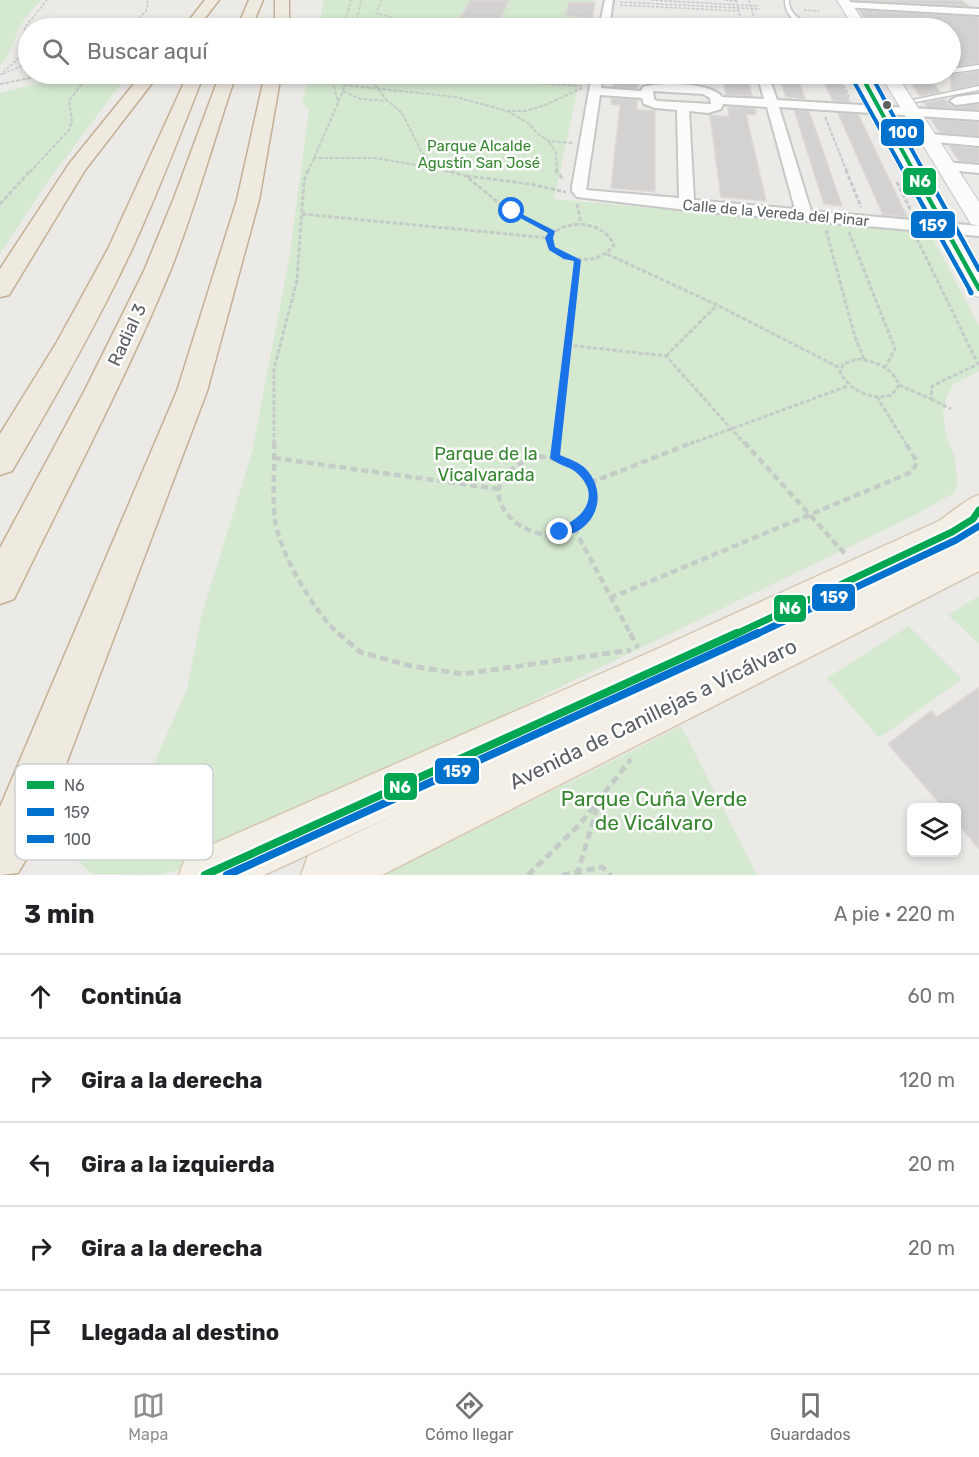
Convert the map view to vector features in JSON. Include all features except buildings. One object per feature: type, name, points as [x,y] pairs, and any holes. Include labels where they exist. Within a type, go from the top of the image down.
[{"type":"highway","points":[[198,18],[212,0]]},
{"type":"highway","points":[[248,18],[255,0]]},
{"type":"highway","points":[[282,0],[282,18]]},
{"type":"highway","points":[[0,289],[76,168],[142,84]]},
{"type":"highway","points":[[0,462],[42,396],[106,276],[155,172],[192,84]]},
{"type":"highway","name":"Radial 3","points":[[0,585],[96,400],[157,269],[199,161],[225,84]]},
{"type":"highway","points":[[43,764],[192,391],[248,200],[271,84]]},
{"type":"highway","points":[[0,855],[15,830]]},
{"type":"main road","points":[[844,3],[858,18]]},
{"type":"main road","points":[[847,84],[880,111],[979,289]]},
{"type":"main road","points":[[901,84],[914,106],[928,138],[979,219]]},
{"type":"main road","name":"Avenida de Canillejas a Vicálvaro","points":[[205,875],[661,669],[952,532],[973,519],[979,510]]},
{"type":"main road","name":"Avenida de Canillejas a Vicálvaro","points":[[327,875],[979,552]]},
{"type":"street","points":[[914,0],[935,10]]},
{"type":"street","points":[[970,0],[979,3]]},
{"type":"street","points":[[607,18],[613,2]]},
{"type":"street","points":[[844,3],[979,12]]},
{"type":"street","points":[[573,192],[595,84]]},
{"type":"street","points":[[682,84],[682,89]]},
{"type":"street","points":[[766,84],[805,216]]},
{"type":"street","points":[[651,88],[682,89],[712,93],[717,100],[717,106],[714,108],[655,105],[648,101],[646,95],[647,89],[651,88]]},
{"type":"street","points":[[594,91],[646,95]]},
{"type":"street","points":[[956,101],[979,98]]},
{"type":"street","points":[[717,100],[880,111],[914,106],[979,116]]},
{"type":"street","points":[[683,107],[687,205]]},
{"type":"street","points":[[928,138],[979,142]]},
{"type":"street","points":[[945,166],[979,169]]},
{"type":"street","name":"Calle de la Vereda del Pinar","points":[[573,192],[579,191],[595,197],[979,231]]},
{"type":"lane","points":[[787,0],[787,8],[796,18]]},
{"type":"lane","points":[[961,70],[979,67]]},
{"type":"lane","points":[[914,106],[979,88]]},
{"type":"path","points":[[33,18],[48,0]]},
{"type":"path","points":[[139,18],[146,11],[148,2],[146,0]]},
{"type":"path","points":[[346,18],[351,0]]},
{"type":"path","points":[[357,18],[361,0]]},
{"type":"path","points":[[382,0],[376,12],[393,18]]},
{"type":"path","points":[[724,0],[736,0],[740,18]]},
{"type":"path","points":[[749,0],[754,18]]},
{"type":"path","points":[[702,1],[703,8]]},
{"type":"path","points":[[613,2],[702,1],[759,7],[738,10],[652,3]]},
{"type":"path","points":[[0,75],[18,59]]},
{"type":"path","points":[[0,75],[18,67]]},
{"type":"path","points":[[0,84],[18,80]]},
{"type":"path","points":[[0,204],[69,130],[72,121],[69,101],[82,84]]},
{"type":"path","points":[[333,84],[338,103]]},
{"type":"path","points":[[373,84],[402,113],[421,151],[435,168]]},
{"type":"path","points":[[507,111],[532,110],[584,87],[561,84]]},
{"type":"path","points":[[846,84],[852,103]]},
{"type":"path","points":[[576,143],[561,144],[549,141],[538,134],[528,123],[507,111],[456,97],[344,85],[304,181],[297,280],[274,369],[275,522],[290,566],[329,626],[360,652],[411,666],[463,674],[639,649]]},
{"type":"path","points":[[343,91],[360,99],[388,101]]},
{"type":"path","points":[[822,111],[864,215]]},
{"type":"path","points":[[549,141],[556,153],[555,170],[573,192],[581,224]]},
{"type":"path","points":[[313,158],[352,156],[387,158],[466,176],[573,192]]},
{"type":"path","points":[[466,176],[500,204],[552,232]]},
{"type":"path","points":[[302,213],[549,238]]},
{"type":"path","points":[[845,223],[895,349],[885,367]]},
{"type":"path","points":[[581,224],[593,226],[610,236],[614,245],[607,254],[597,258],[578,260],[559,254],[552,248],[549,238],[552,232],[559,228],[581,224]]},
{"type":"path","points":[[825,226],[855,338],[864,359]]},
{"type":"path","points":[[916,229],[918,240],[978,364],[965,375],[947,378],[932,386],[931,399]]},
{"type":"path","points":[[607,254],[717,305],[840,368]]},
{"type":"path","points":[[555,458],[578,260]]},
{"type":"path","points":[[666,356],[717,305]]},
{"type":"path","points":[[567,345],[666,356],[851,561]]},
{"type":"path","points":[[899,385],[893,395],[877,398],[856,392],[848,386],[839,373],[840,368],[849,360],[864,359],[893,372],[899,385],[951,409]]},
{"type":"path","points":[[590,483],[730,428],[848,386]]},
{"type":"path","points":[[610,598],[912,471],[917,462],[877,398]]},
{"type":"path","points":[[274,458],[499,489]]},
{"type":"path","points":[[532,458],[555,458],[570,463],[582,471],[590,483],[593,495],[591,508],[585,519],[574,528],[544,533],[529,530],[516,523],[505,513],[499,501],[499,489],[503,477],[512,466],[532,458]]},
{"type":"path","points":[[574,528],[644,657]]},
{"type":"path","points":[[528,875],[580,824],[633,756]]},
{"type":"path","points":[[578,873],[600,799]]},
{"type":"path","points":[[562,875],[602,867],[611,875]]},
{"type":"green space","points":[[0,0],[42,0],[26,18],[18,18],[18,32],[9,53],[0,65]]},
{"type":"green space","points":[[324,0],[595,0],[592,18],[320,18]]},
{"type":"green space","points":[[35,84],[121,84],[46,184],[0,254],[0,93]]},
{"type":"green space","name":"Parque de la Vicalvarada","points":[[307,84],[579,84],[554,199],[930,233],[979,326],[979,371],[954,384],[947,396],[943,413],[946,435],[954,455],[958,483],[954,493],[915,515],[548,693],[257,852],[157,875],[92,874],[77,860],[213,860],[213,764],[153,764],[187,689],[202,614],[252,452],[290,254],[309,109],[302,103]]},
{"type":"green space","points":[[979,596],[979,644],[948,615]]},
{"type":"green space","points":[[909,626],[962,679],[879,738],[827,678]]},
{"type":"green space","name":"Parque Cuña Verde de Vicálvaro","points":[[681,726],[757,875],[384,875],[640,747]]},
{"type":"transit line","name":"159","points":[[855,84],[971,293]]},
{"type":"transit line","name":"N6","points":[[866,84],[979,289]]},
{"type":"transit line","name":"100","points":[[876,84],[979,270]]},
{"type":"transit line","name":"N6","points":[[205,875],[661,669],[952,532],[973,519],[979,510]]},
{"type":"transit line","name":"159","points":[[227,875],[665,677],[956,540],[979,526]]},
{"type":"route","points":[[512,211],[552,232],[549,238],[552,248],[559,254],[578,260],[567,338],[555,458],[570,463],[582,471],[590,483],[593,495],[591,508],[585,519],[574,528],[560,532]]},
{"type":"park label","name":"Parque Alcalde Agustín San José","points":[[479,154]]}]
